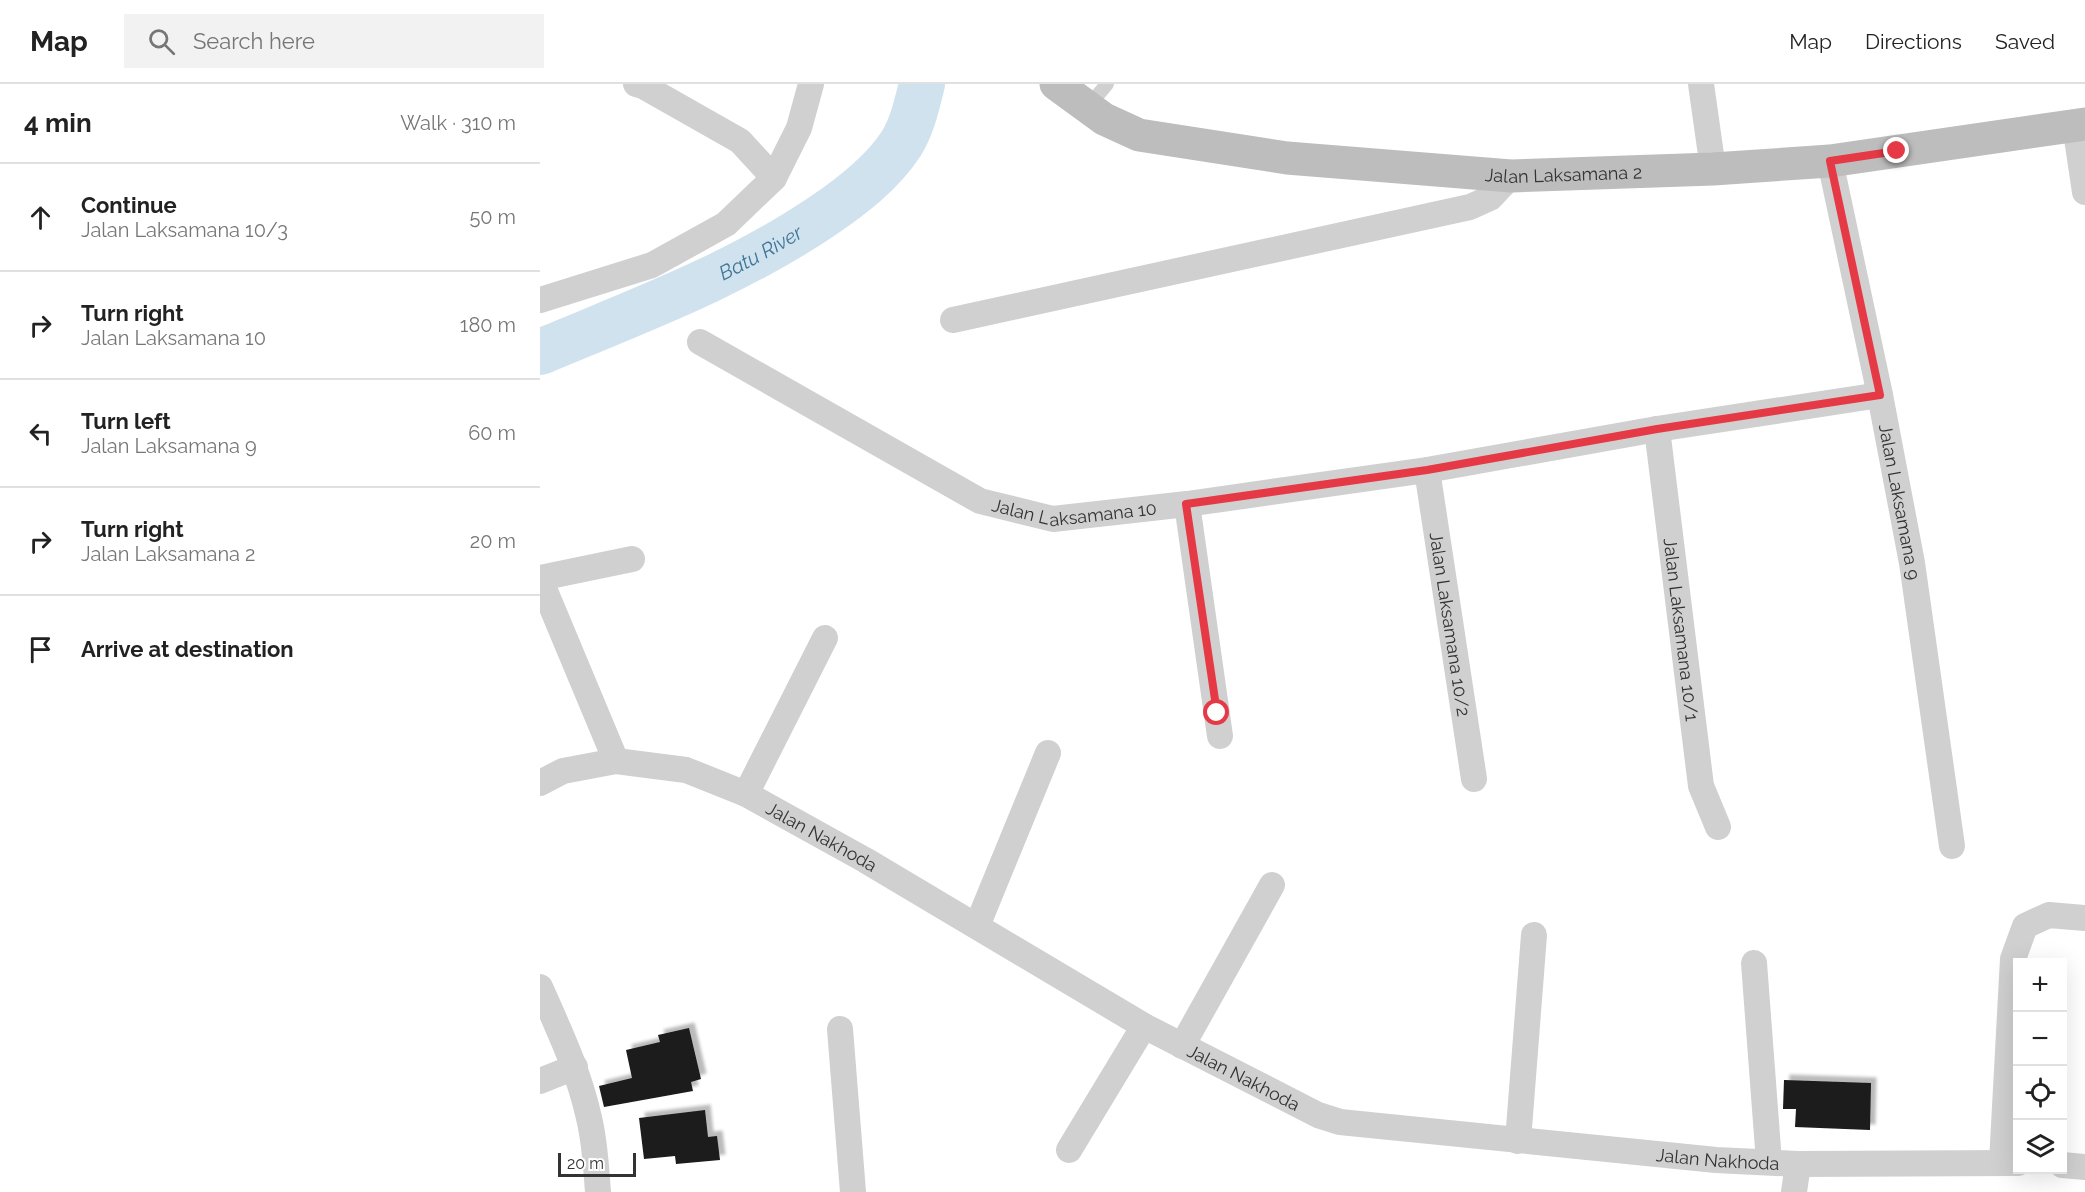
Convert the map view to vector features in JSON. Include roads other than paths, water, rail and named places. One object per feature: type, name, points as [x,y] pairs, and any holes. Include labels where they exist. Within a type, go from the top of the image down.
[{"type":"street","points":[[636,84],[740,141],[774,178]]},
{"type":"street","points":[[540,300],[652,265],[726,224],[774,178],[799,128],[811,84]]},
{"type":"street","name":"Jalan Laksamana 2","points":[[1056,84],[1097,96],[1113,124],[1139,135],[1287,158],[1511,176],[1713,169],[1830,161],[2080,125]]},
{"type":"street","points":[[1701,84],[1713,169]]},
{"type":"street","points":[[2080,125],[2085,192]]},
{"type":"street","name":"Jalan Laksamana 9","points":[[1830,161],[1880,395],[1912,564],[1952,846]]},
{"type":"street","points":[[953,320],[1470,207],[1490,198],[1511,176]]},
{"type":"street","name":"Jalan Laksamana 10","points":[[700,342],[980,501],[1053,519],[1186,504],[1427,470],[1657,429],[1880,395]]},
{"type":"street","name":"Jalan Laksamana 10/1","points":[[1657,429],[1701,786],[1718,827]]},
{"type":"street","name":"Jalan Laksamana 10/2","points":[[1427,470],[1474,779]]},
{"type":"street","points":[[1186,504],[1220,736]]},
{"type":"street","points":[[616,761],[540,579],[632,559]]},
{"type":"street","points":[[746,794],[825,638]]},
{"type":"street","points":[[977,926],[1048,753]]},
{"type":"street","name":"Jalan Nakhoda","points":[[540,783],[563,771],[616,761],[686,770],[746,794],[865,860],[1144,1026],[1318,1115],[1340,1122],[1716,1160],[1798,1164],[2010,1162]]},
{"type":"street","points":[[1182,1046],[1272,885]]},
{"type":"street","points":[[2010,1162],[2013,959],[2025,926],[2049,915],[2085,918]]},
{"type":"street","points":[[1518,1141],[1534,935]]},
{"type":"street","points":[[1754,963],[1769,1162]]},
{"type":"street","points":[[540,987],[575,1067],[590,1119],[598,1192]]},
{"type":"street","points":[[1069,1150],[1144,1026]]},
{"type":"street","points":[[840,1029],[853,1192]]},
{"type":"street","points":[[540,1081],[575,1067]]},
{"type":"street","points":[[1794,1192],[1798,1164]]},
{"type":"street","points":[[2067,1166],[2085,1167]]},
{"type":"waterway","name":"Batu River","points":[[540,352],[721,274],[791,236],[835,208],[876,174],[901,144],[911,123],[922,84]]}]
